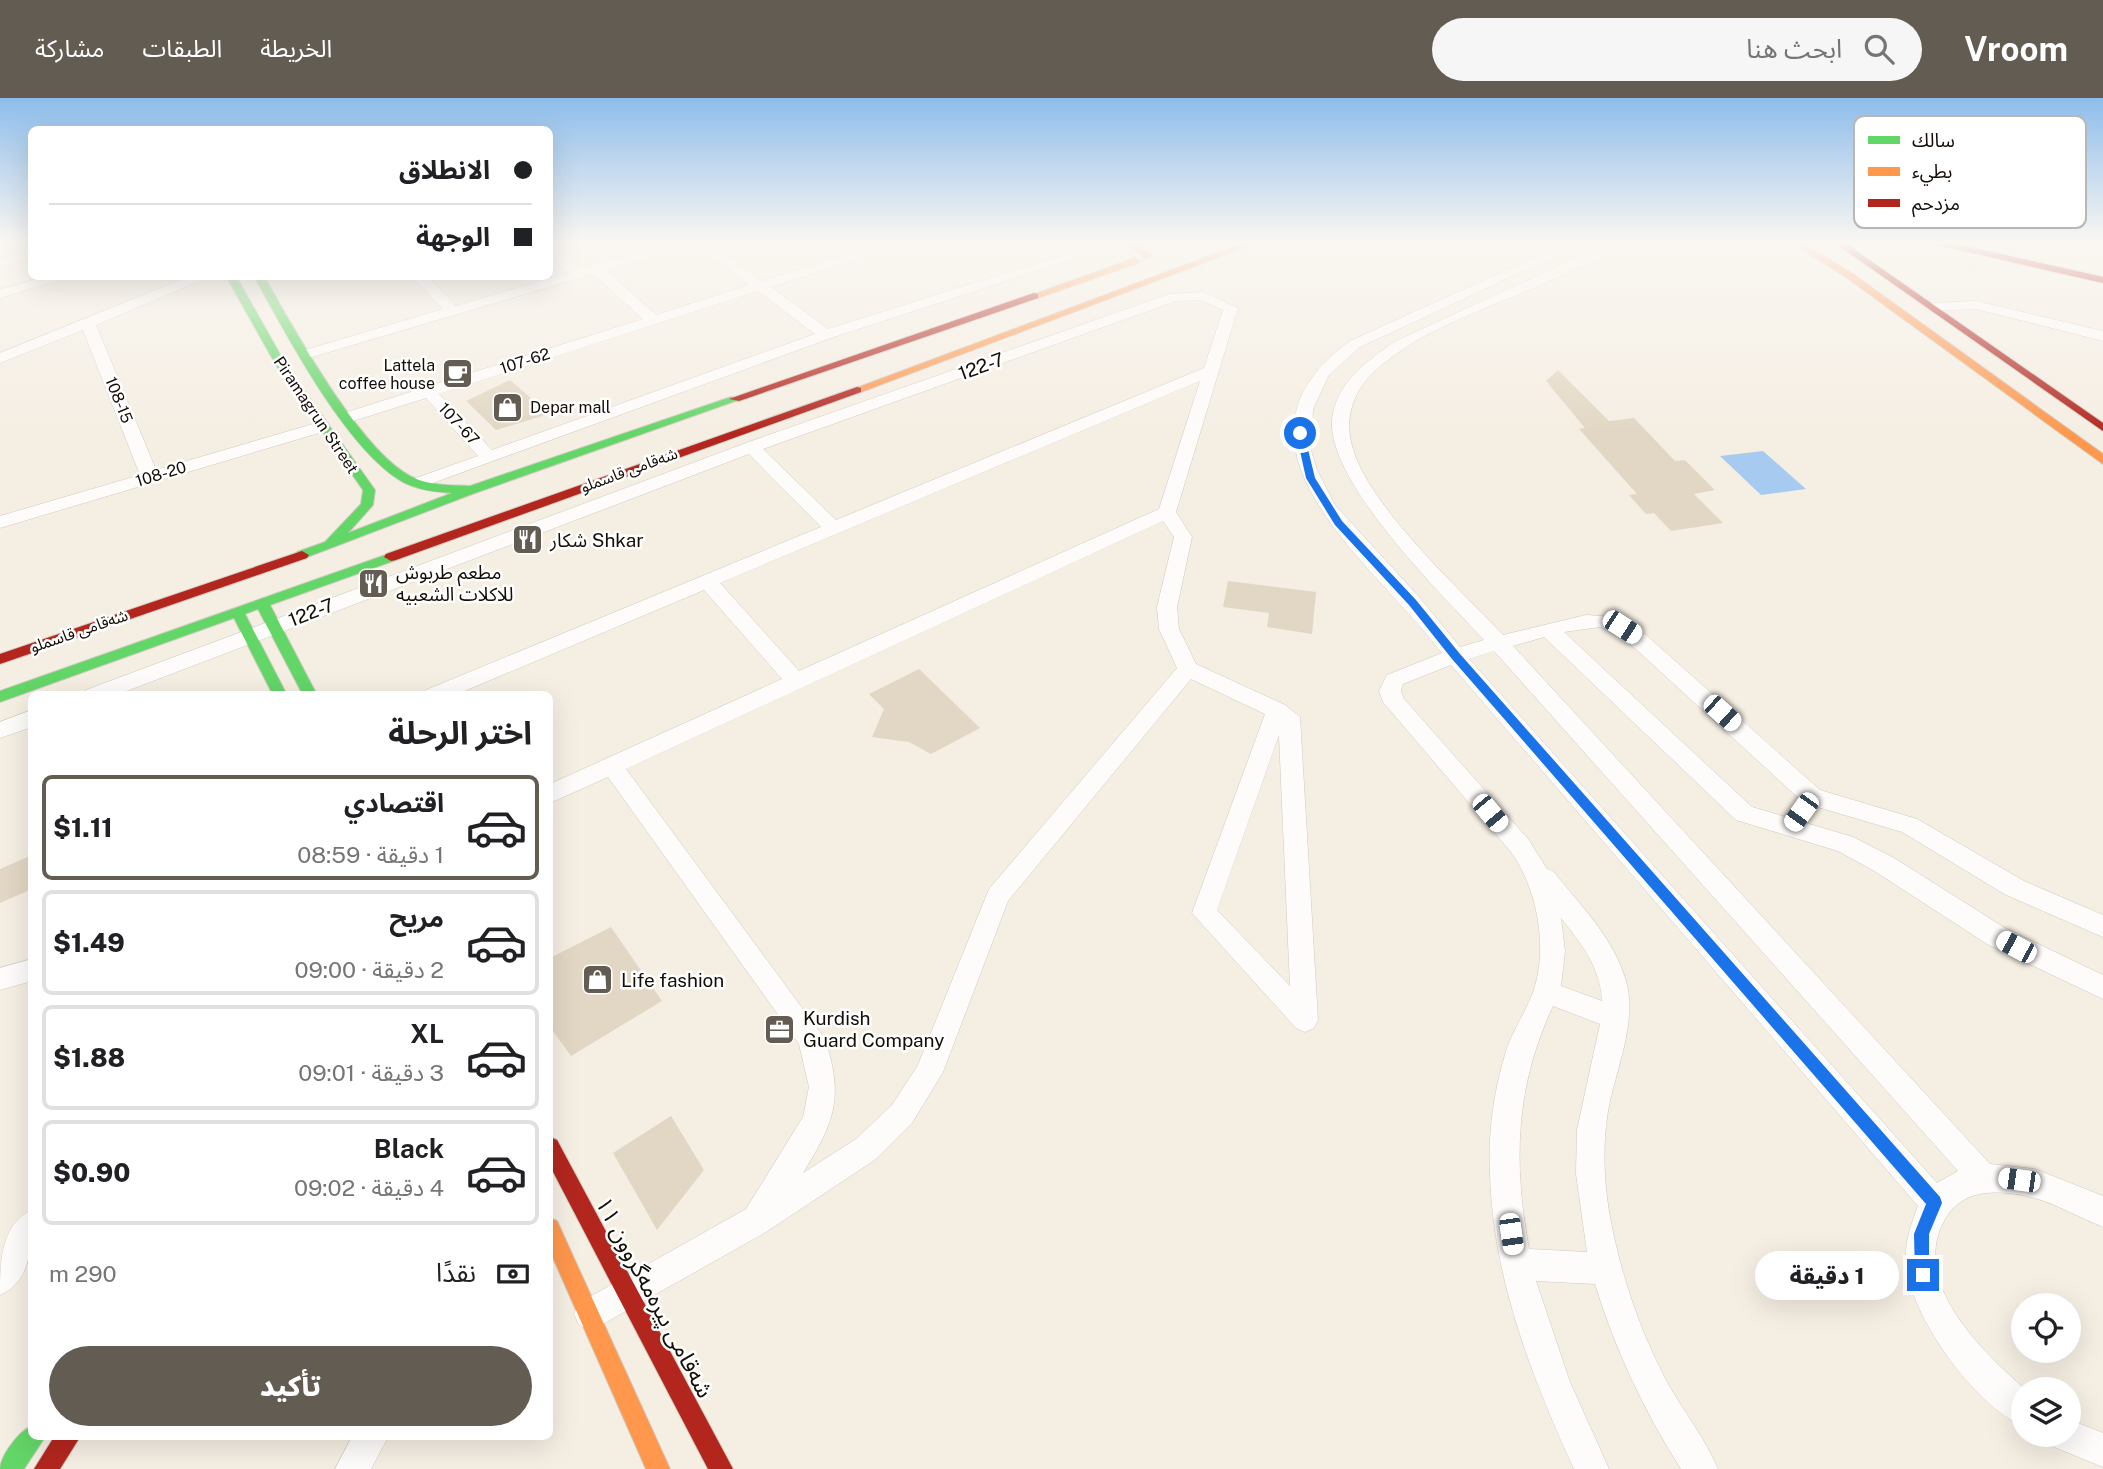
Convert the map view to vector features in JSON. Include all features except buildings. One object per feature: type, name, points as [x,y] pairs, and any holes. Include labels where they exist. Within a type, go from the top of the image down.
[{"type":"main road","name":"Piramagrun Street","points":[[247,305],[275,355],[369,490],[368,505],[328,546]]},
{"type":"main road","name":"Piramagrun Street","points":[[277,305],[350,417],[389,467],[401,477],[419,483],[438,488],[471,489]]},
{"type":"main road","name":"شەقامی قاسملو","points":[[0,659],[328,546],[471,489],[811,375],[1009,305]]},
{"type":"main road","name":"شەقامی قاسملو","points":[[0,697],[597,481],[831,400],[1086,305]]},
{"type":"main road","points":[[1890,305],[2103,460]]},
{"type":"main road","points":[[1930,305],[2103,428]]},
{"type":"main road","points":[[615,439],[621,455],[642,465]]},
{"type":"main road","points":[[578,453],[593,469],[597,481]]},
{"type":"main road","points":[[261,603],[308,691]]},
{"type":"main road","points":[[237,611],[278,691]]},
{"type":"main road","name":"شەقامی پیرەمەگروون ١١","points":[[553,1153],[720,1469]]},
{"type":"main road","points":[[553,1234],[658,1469]]},
{"type":"main road","points":[[10,1469],[31,1440]]},
{"type":"main road","points":[[46,1469],[66,1440]]},
{"type":"street","points":[[0,358],[132,305]]},
{"type":"street","points":[[447,305],[453,311]]},
{"type":"street","points":[[307,354],[473,305]]},
{"type":"street","points":[[636,305],[652,320]]},
{"type":"street","name":"107-62","points":[[350,417],[698,305]]},
{"type":"street","points":[[786,305],[826,335]]},
{"type":"street","points":[[419,483],[826,335],[920,305]]},
{"type":"street","name":"122-7","points":[[104,691],[752,447],[1152,305]]},
{"type":"street","name":"122-7","points":[[1167,512],[1231,308],[1224,305]]},
{"type":"street","points":[[1437,305],[1355,344],[1336,359],[1310,393],[1300,433],[1306,466],[1324,502],[1354,542],[1413,603],[1456,657],[1935,1203]]},
{"type":"street","points":[[1469,305],[1477,308]]},
{"type":"street","points":[[1484,305],[1394,348],[1353,382],[1344,403],[1341,425],[1348,460],[1368,495],[1452,593],[1984,1180]]},
{"type":"street","points":[[1933,307],[1976,305],[2103,336]]},
{"type":"street","points":[[1417,314],[1432,320],[1436,326]]},
{"type":"street","name":"108-15","points":[[88,323],[150,478]]},
{"type":"street","points":[[443,691],[1210,371]]},
{"type":"street","name":"107-67","points":[[429,392],[489,457]]},
{"type":"street","name":"108-20","points":[[0,523],[323,426]]},
{"type":"street","points":[[752,447],[833,528]]},
{"type":"street","points":[[553,793],[1167,512],[1182,537],[1167,607],[1167,619],[1188,669],[1277,710],[1289,716],[1305,1020],[1204,913],[1277,710]]},
{"type":"street","points":[[707,581],[795,681]]},
{"type":"street","points":[[1413,603],[1452,593]]},
{"type":"street","points":[[1701,1469],[1649,1382],[1607,1269],[1592,1197],[1591,1132],[1613,1017],[1614,984],[1603,956],[1531,861],[1392,698],[1391,685],[1398,676],[1588,619],[1622,627],[1651,649],[1812,797],[1909,825],[2015,888],[2103,926]]},
{"type":"street","points":[[1549,630],[1751,819],[1830,838],[1863,852],[1996,936],[2103,988]]},
{"type":"street","points":[[590,1314],[755,1221],[866,1149],[902,1114],[929,1072],[998,896],[1188,669]]},
{"type":"street","points":[[1485,690],[1528,677]]},
{"type":"street","points":[[0,730],[28,720]]},
{"type":"street","points":[[611,765],[811,1039],[819,1063],[823,1089],[819,1109],[808,1135],[755,1221]]},
{"type":"street","points":[[1790,827],[1812,797]]},
{"type":"street","points":[[1531,861],[1540,882],[1551,928],[1546,992],[1524,1037],[1513,1075],[1506,1128],[1505,1181],[1515,1264],[1541,1354],[1592,1469]]},
{"type":"street","points":[[1,980],[28,971]]},
{"type":"street","points":[[1546,992],[1613,1017]]},
{"type":"street","points":[[2011,1399],[1977,1369],[1942,1321],[1923,1275],[1921,1234],[1935,1203],[1961,1184],[1997,1177],[2040,1183],[2087,1201],[2103,1212]]},
{"type":"street","points":[[0,1279],[28,1232]]},
{"type":"street","points":[[1515,1264],[1607,1269]]},
{"type":"street","points":[[352,1469],[369,1440]]},
{"type":"street","points":[[2081,1441],[2103,1450]]},
{"type":"water","points":[[1763,451],[1806,489],[1761,495],[1720,456]]},
{"type":"traffic: fast","points":[[247,305],[281,365],[369,490],[367,505],[328,546]]},
{"type":"traffic: fast","points":[[275,305],[344,415],[385,463],[403,477],[419,484],[471,490]]},
{"type":"traffic: fast","points":[[302,555],[471,490],[735,399]]},
{"type":"traffic: fast","points":[[0,697],[391,557]]},
{"type":"traffic: fast","points":[[261,602],[308,691]]},
{"type":"traffic: fast","points":[[237,611],[278,691]]},
{"type":"traffic: fast","points":[[10,1469],[31,1440]]},
{"type":"traffic: slow","points":[[857,390],[1085,305]]},
{"type":"traffic: slow","points":[[1890,305],[2103,460]]},
{"type":"traffic: slow","points":[[553,1235],[658,1469]]},
{"type":"traffic: jam","points":[[735,399],[1008,305]]},
{"type":"traffic: jam","points":[[1927,305],[2103,428]]},
{"type":"traffic: jam","points":[[391,557],[857,390]]},
{"type":"traffic: jam","points":[[0,659],[302,555]]},
{"type":"traffic: jam","points":[[553,1153],[721,1469]]},
{"type":"traffic: jam","points":[[46,1469],[66,1440]]},
{"type":"place","name":"Lattela coffee house","points":[[458,374]]},
{"type":"place","name":"Depar mall","points":[[507,407]]},
{"type":"place","name":"شکار Shkar","points":[[527,540]]},
{"type":"place","name":"مطعم طربوش للاكلات الشعبيه","points":[[373,583]]},
{"type":"place","name":"Life fashion","points":[[598,980]]},
{"type":"place","name":"Kurdish Guard Company","points":[[780,1029]]},
{"type":"route","points":[[1300,433],[1310,478],[1338,523],[1413,603],[1456,657],[1935,1203],[1921,1234],[1923,1275]]}]
